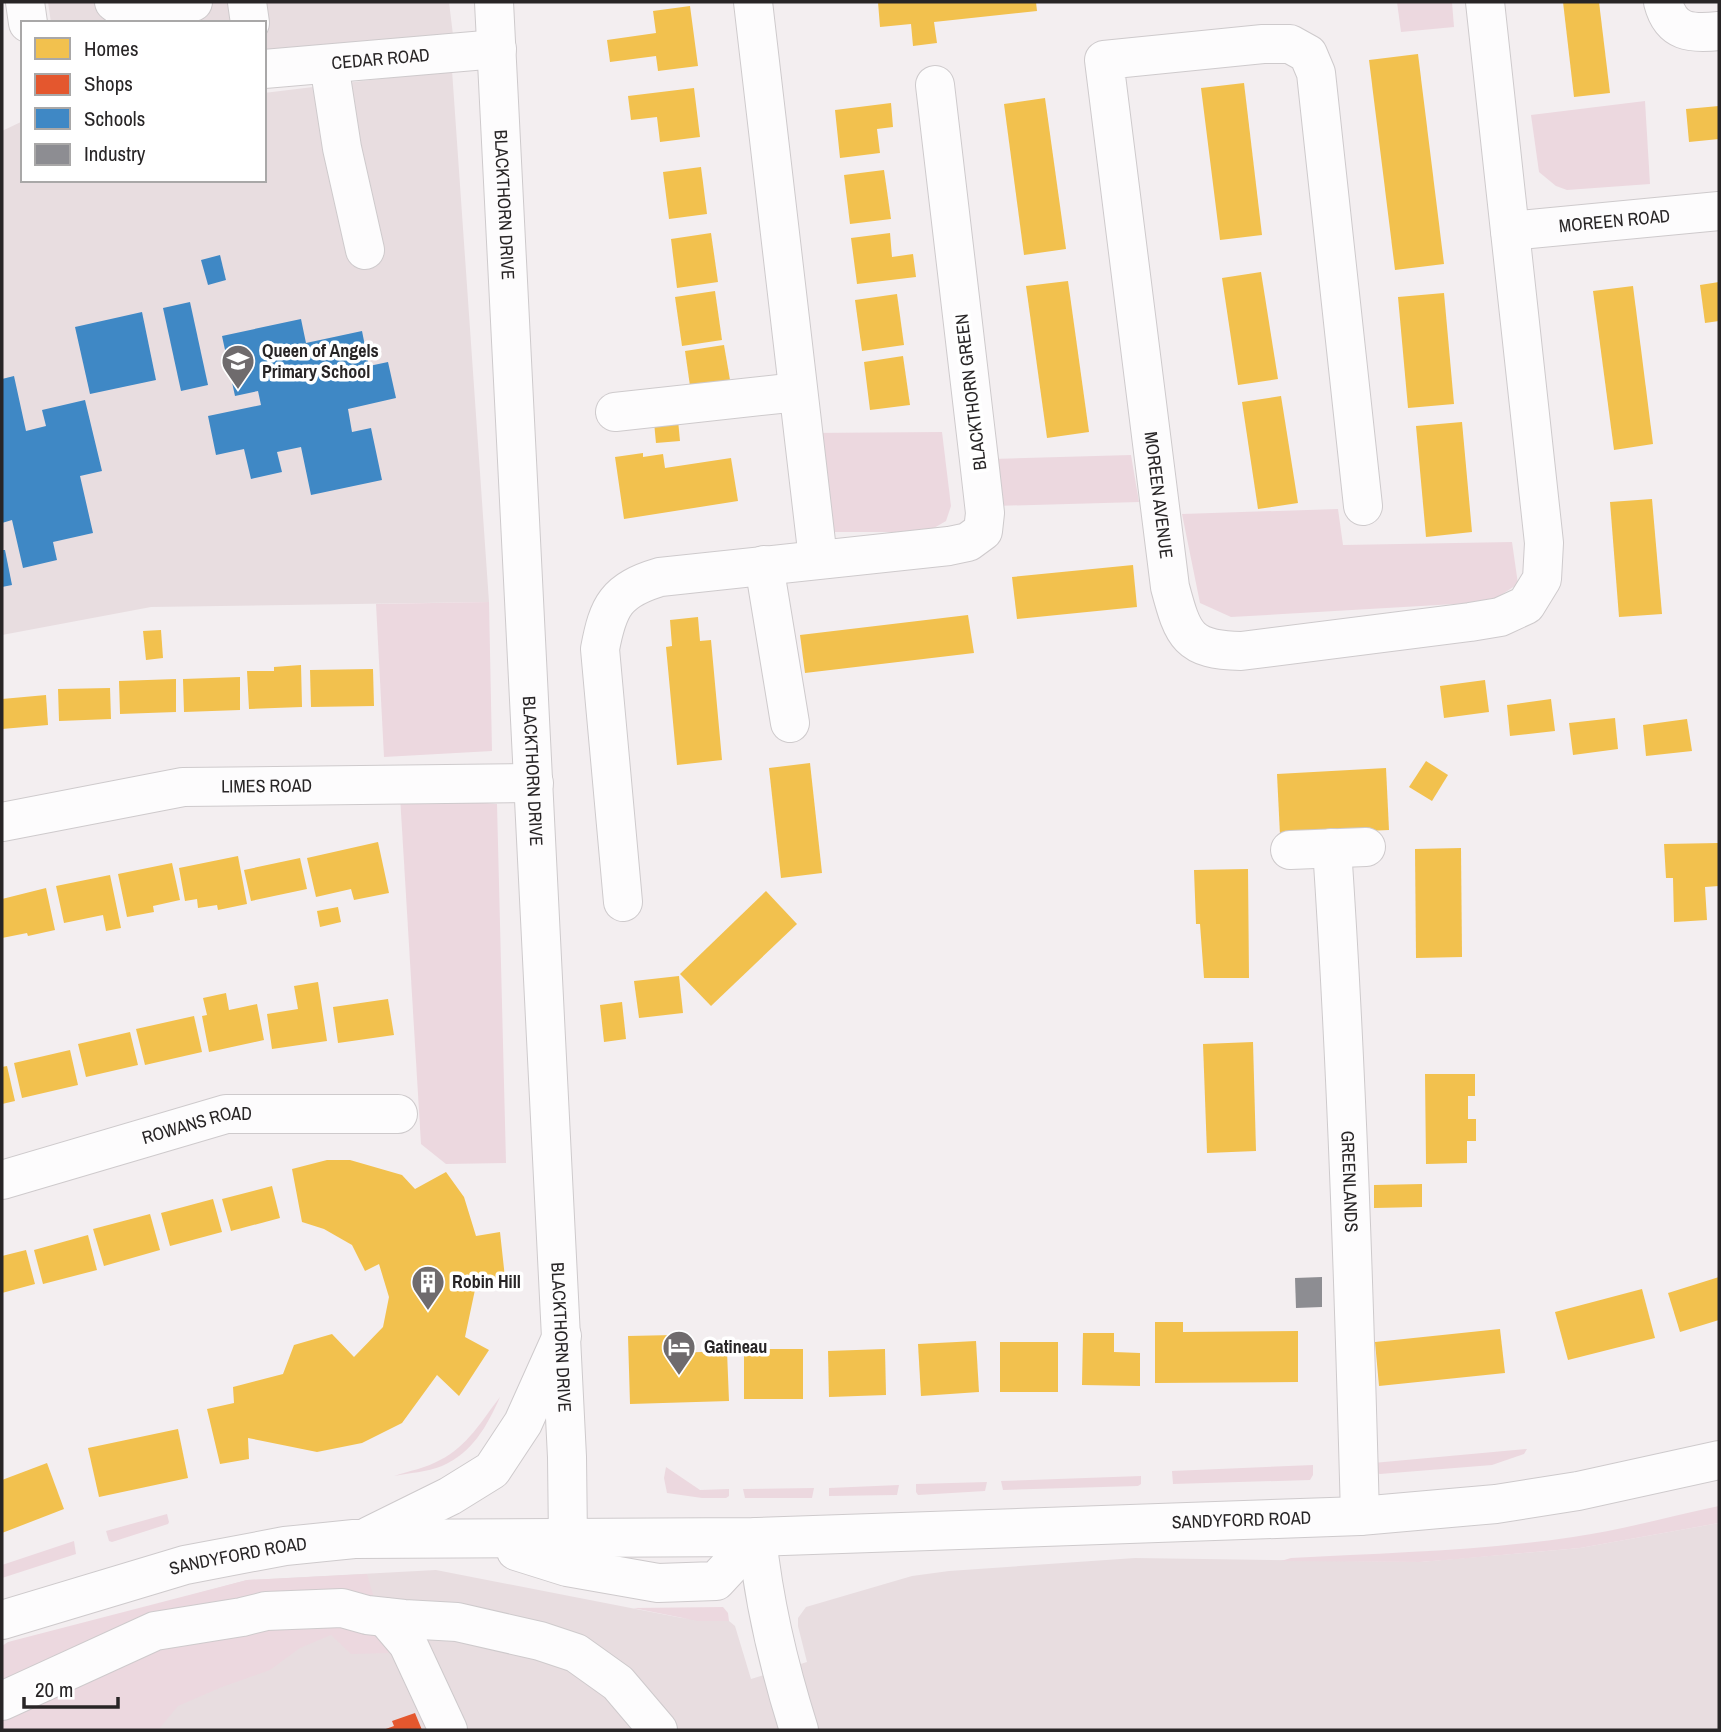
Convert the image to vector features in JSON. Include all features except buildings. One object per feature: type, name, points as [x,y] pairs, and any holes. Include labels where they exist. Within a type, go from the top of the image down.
[{"type":"street","points":[[25,2],[28,21]]},
{"type":"street","points":[[114,2],[118,5],[188,2]]},
{"type":"street","points":[[247,2],[250,21]]},
{"type":"street","name":"BLACKTHORN DRIVE","points":[[494,2],[562,1336],[568,1540]]},
{"type":"street","points":[[753,2],[818,559]]},
{"type":"street","name":"MOREEN AVENUE","points":[[1363,506],[1316,73],[1308,54],[1290,44],[1263,44],[1104,60],[1170,587],[1177,613],[1190,638],[1214,650],[1241,650],[1470,622],[1500,617],[1526,605],[1542,579],[1544,543],[1485,2]]},
{"type":"street","points":[[1663,2],[1667,17],[1681,29],[1698,33],[1719,31]]},
{"type":"street","name":"CEDAR ROAD","points":[[266,69],[497,49]]},
{"type":"street","points":[[329,64],[342,148],[365,250]]},
{"type":"street","name":"BLACKTHORN GREEN","points":[[623,902],[600,649],[605,623],[617,600],[635,584],[660,578],[948,546],[968,542],[983,531],[985,513],[934,85]]},
{"type":"street","name":"MOREEN ROAD","points":[[1510,231],[1719,211]]},
{"type":"street","points":[[615,412],[798,392]]},
{"type":"street","points":[[764,565],[790,723]]},
{"type":"street","name":"LIMES ROAD","points":[[2,822],[184,788],[534,783]]},
{"type":"street","name":"GREENLANDS","points":[[1290,850],[1349,847],[1343,1003],[1360,1516]]},
{"type":"street","name":"ROWANS ROAD","points":[[2,1180],[226,1114],[398,1114]]},
{"type":"street","points":[[360,1540],[450,1496],[492,1470],[523,1423],[562,1336]]},
{"type":"street","name":"SANDYFORD ROAD","points":[[2,1620],[185,1565],[285,1546],[360,1540],[757,1537],[1360,1516],[1496,1504],[1578,1491],[1719,1460]]},
{"type":"street","points":[[757,1537],[762,1585],[780,1670],[799,1730]]},
{"type":"street","name":"SANDYFORD ROAD","points":[[483,1540],[567,1567],[658,1583],[716,1581],[757,1537]]},
{"type":"street","points":[[2,1701],[155,1631],[290,1608],[342,1608],[386,1617],[457,1622],[576,1653],[618,1682],[658,1730]]},
{"type":"street","points":[[386,1617],[408,1644],[448,1730]]},
{"type":"shaded area","points":[[48,2],[449,2],[453,35],[266,54],[266,21],[51,21]]},
{"type":"shaded area","points":[[1397,2],[1452,2],[1454,27],[1401,32]]},
{"type":"shaded area","name":"Queen of Angels Primary School","points":[[452,70],[489,602],[151,607],[2,635],[2,131],[21,122],[21,182],[266,182],[266,93]]},
{"type":"shaded area","points":[[1645,101],[1650,184],[1567,190],[1556,186],[1539,172],[1531,115]]},
{"type":"shaded area","points":[[942,432],[951,506],[946,521],[927,532],[819,532],[805,433]]},
{"type":"shaded area","points":[[1131,455],[1139,502],[995,506],[992,459]]},
{"type":"shaded area","points":[[1338,509],[1343,545],[1512,542],[1518,584],[1490,602],[1231,617],[1200,603],[1182,514]]},
{"type":"shaded area","points":[[489,602],[492,751],[384,757],[376,604]]},
{"type":"shaded area","points":[[400,796],[497,804],[506,1163],[446,1164],[421,1144]]},
{"type":"shaded area","points":[[500,1397],[478,1437],[453,1460],[436,1468],[394,1476],[429,1465],[450,1454],[474,1432]]},
{"type":"shaded area","points":[[1527,1449],[1524,1454],[1492,1465],[1380,1474],[1374,1472],[1373,1463]]},
{"type":"shaded area","points":[[1313,1465],[1310,1480],[1173,1484],[1172,1471]]},
{"type":"shaded area","points":[[666,1467],[700,1490],[729,1489],[729,1496],[702,1498],[667,1493],[664,1478]]},
{"type":"shaded area","points":[[1141,1476],[1141,1484],[1138,1486],[1003,1490],[1001,1481]]},
{"type":"shaded area","points":[[987,1482],[985,1491],[918,1495],[916,1492],[916,1484]]},
{"type":"shaded area","points":[[899,1485],[897,1495],[829,1496],[829,1488]]},
{"type":"shaded area","points":[[814,1488],[812,1498],[745,1498],[743,1489]]},
{"type":"shaded area","points":[[1719,1506],[1719,1523],[1580,1548],[1420,1562],[1281,1561],[1291,1558],[1433,1551],[1538,1542],[1610,1531]]},
{"type":"shaded area","points":[[167,1514],[168,1524],[109,1541],[106,1531]]},
{"type":"shaded area","points":[[1719,1523],[1719,1730],[2,1730],[2,1646],[247,1580],[436,1570],[682,1618],[729,1621],[735,1626],[751,1679],[807,1662],[798,1626],[798,1618],[806,1607],[912,1576],[1135,1558],[1420,1562],[1580,1548]]},
{"type":"shaded area","points":[[74,1541],[76,1554],[2,1578],[2,1565]]},
{"type":"shaded area","points":[[367,1574],[390,1653],[351,1654],[331,1635],[300,1648],[270,1670],[178,1706],[158,1730],[2,1730],[2,1646],[8,1642],[247,1580]]},
{"type":"shaded area","points":[[723,1607],[728,1613],[729,1621],[698,1621],[633,1608]]},
{"type":"place","name":"Queen of Angels Primary School","points":[[238,391]]},
{"type":"place","name":"Robin Hill","points":[[428,1312]]},
{"type":"place","name":"Gatineau","points":[[679,1377]]}]
